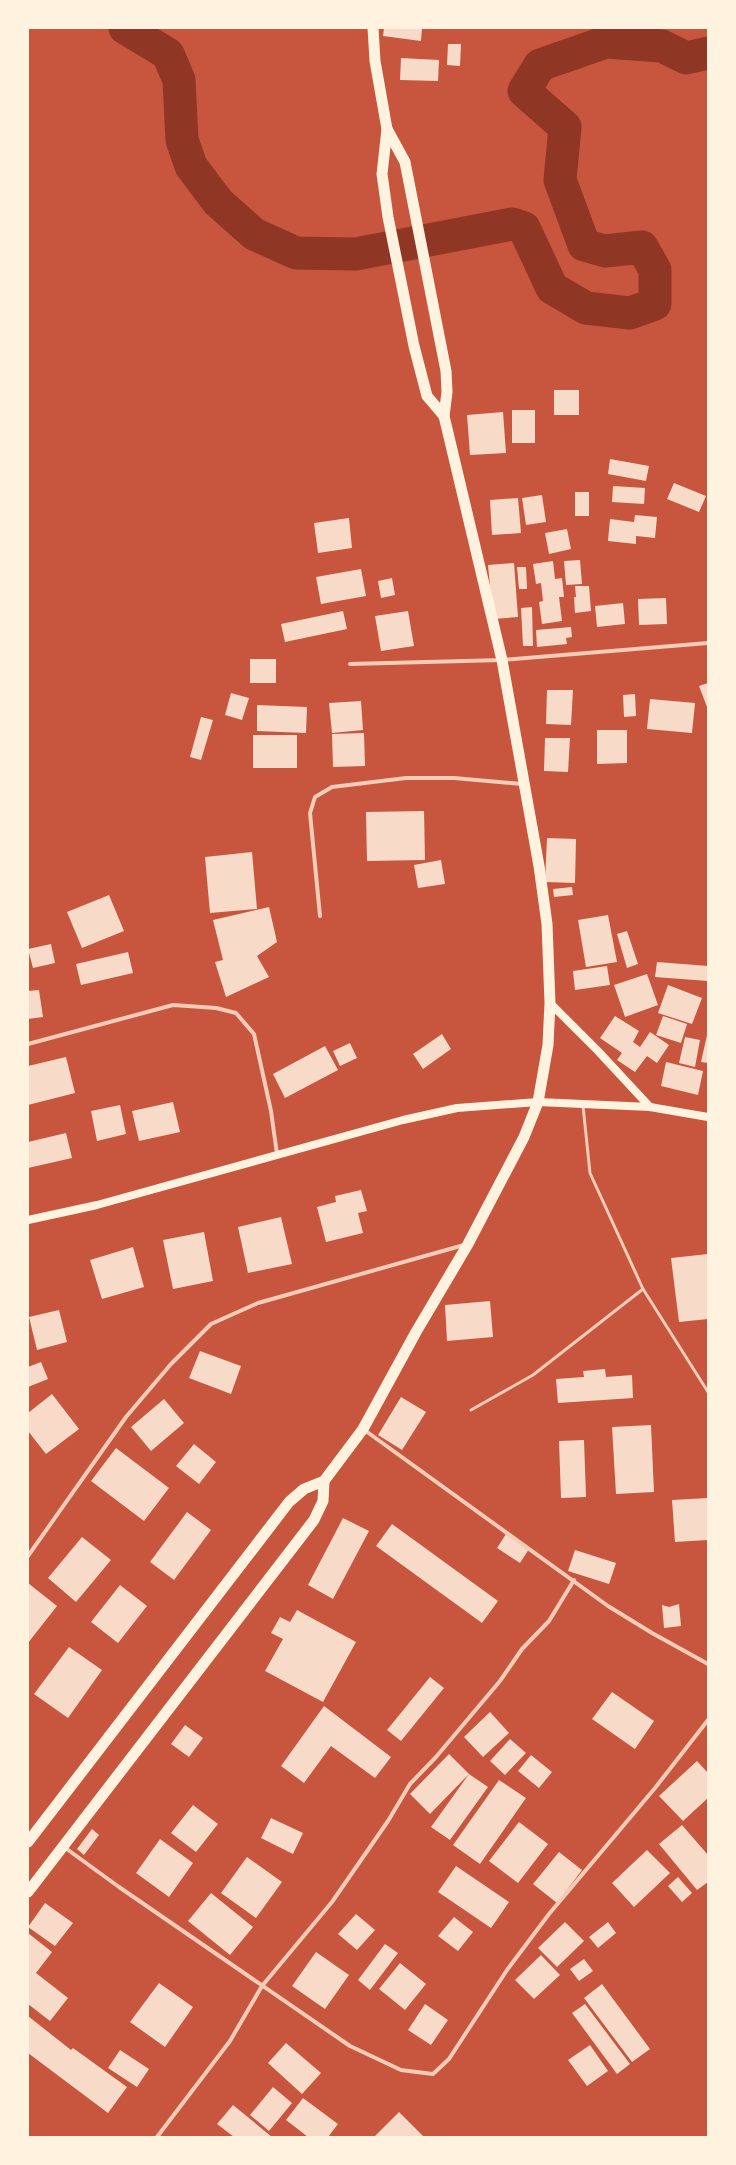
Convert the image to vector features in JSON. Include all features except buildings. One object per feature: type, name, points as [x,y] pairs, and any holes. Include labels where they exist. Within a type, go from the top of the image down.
[{"type":"highway","points":[[373,28],[375,62],[387,128],[382,174],[388,217],[414,346],[427,396],[444,416]]},
{"type":"highway","points":[[28,1842],[289,1502],[304,1489],[324,1481],[363,1429],[416,1332],[468,1244],[524,1137],[538,1102],[548,1045],[550,1003],[547,924],[525,784],[502,660],[444,416],[447,392],[446,371],[405,162],[387,128]]},
{"type":"highway","points":[[28,1892],[314,1520],[323,1501],[324,1481]]},
{"type":"main road","points":[[550,1003],[598,1051],[650,1107]]},
{"type":"main road","points":[[28,1220],[96,1205],[403,1120],[457,1108],[538,1102],[650,1107],[708,1117]]},
{"type":"street","points":[[350,664],[502,660],[708,643]]},
{"type":"street","points":[[320,916],[310,813],[315,797],[332,787],[406,778],[454,778],[525,784]]},
{"type":"street","points":[[28,1044],[174,1006],[216,1008],[236,1013],[254,1034],[271,1111],[277,1154]]},
{"type":"street","points":[[28,1556],[126,1417],[171,1364],[211,1324],[258,1303],[468,1244]]},
{"type":"street","points":[[363,1429],[608,1606],[652,1633],[708,1664]]},
{"type":"street","points":[[157,2137],[230,2041],[262,1986],[332,1902],[388,1822],[410,1784],[436,1757],[500,1681],[522,1649],[549,1622],[574,1580]]},
{"type":"street","points":[[64,1846],[262,1986],[350,2046],[401,2070],[433,2074],[449,2058],[507,1970],[549,1914],[655,1788],[708,1720]]},
{"type":"lane","points":[[583,1104],[590,1173],[643,1289],[708,1392]]},
{"type":"lane","points":[[471,1410],[533,1375],[643,1289]]},
{"type":"waterway","points":[[125,28],[168,54],[179,80],[182,140],[191,166],[218,202],[254,234],[296,253],[356,254],[512,224],[524,228],[552,288],[586,308],[630,313],[655,304],[655,270],[642,247],[605,251],[584,245],[560,180],[565,127],[524,91],[540,65],[606,42],[662,46],[686,58],[708,53]]}]
